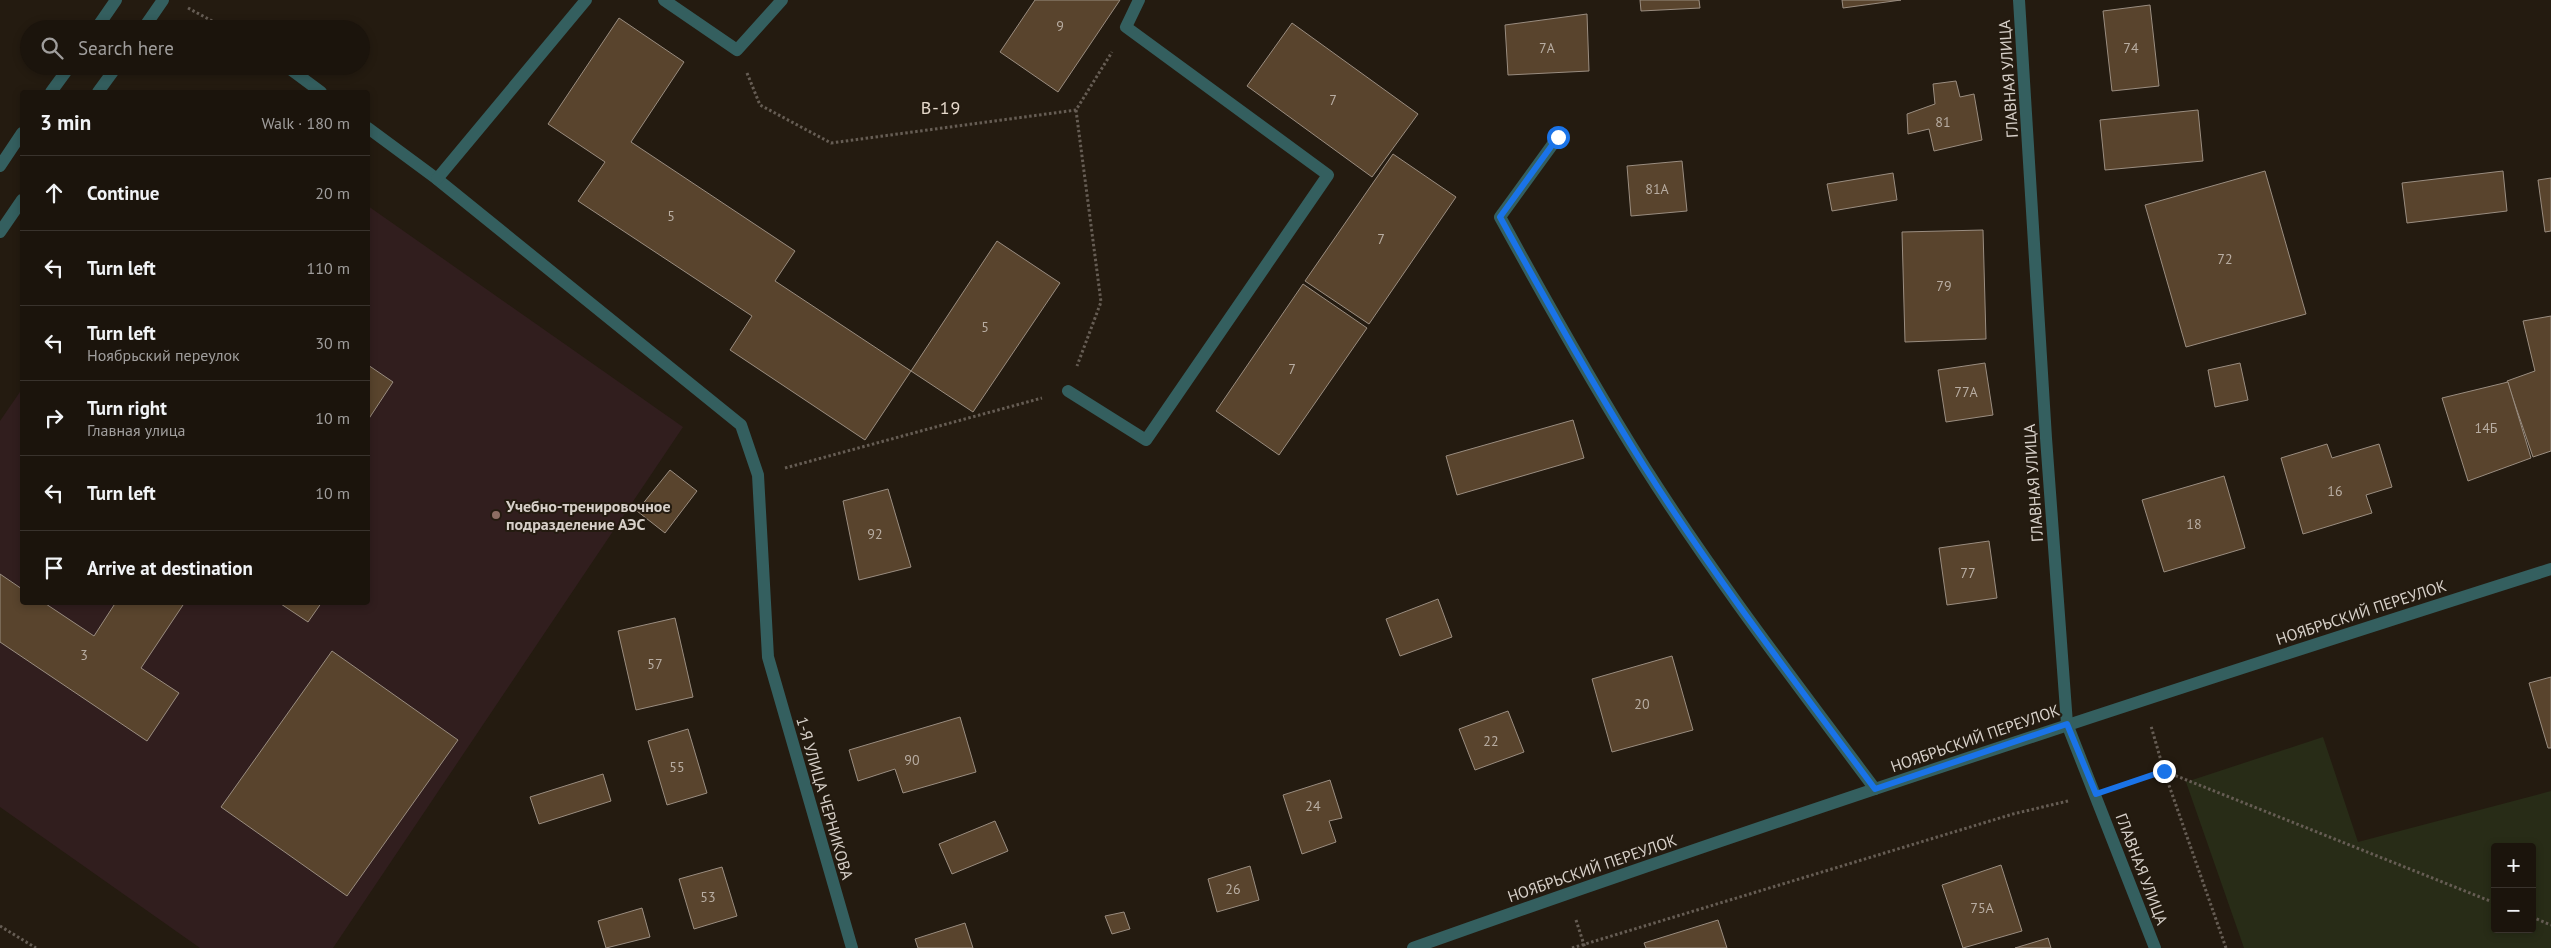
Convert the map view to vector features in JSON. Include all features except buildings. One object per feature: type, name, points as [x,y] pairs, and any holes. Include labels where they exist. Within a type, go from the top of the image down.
[{"type":"street","points":[[102,20],[116,0]]},
{"type":"street","points":[[150,20],[164,0]]},
{"type":"street","points":[[437,179],[586,0]]},
{"type":"street","points":[[664,0],[737,50],[782,0]]},
{"type":"street","points":[[1068,391],[1146,440],[1328,175],[1126,27],[1139,0]]},
{"type":"street","name":"ГЛАВНАЯ УЛИЦА","points":[[2019,0],[2046,448],[2067,724],[2155,948]]},
{"type":"street","points":[[52,90],[63,75]]},
{"type":"street","points":[[99,90],[110,75]]},
{"type":"street","points":[[298,75],[318,90]]},
{"type":"street","name":"1-Я УЛИЦА ЧЕРНИКОВА","points":[[370,129],[437,179],[741,425],[758,475],[768,657],[852,948]]},
{"type":"street","points":[[0,166],[20,137]]},
{"type":"street","points":[[1558,137],[1500,217],[1553,314],[1645,466],[1737,603],[1875,789]]},
{"type":"street","points":[[0,232],[20,203]]},
{"type":"street","name":"НОЯБРЬСКИЙ ПЕРЕУЛОК","points":[[1413,948],[2067,724],[2551,569]]},
{"type":"path","points":[[183,5],[210,20]]},
{"type":"path","points":[[758,475],[1068,391],[1101,302],[1076,110],[1126,27]]},
{"type":"path","points":[[737,50],[760,105],[831,143],[1076,110]]},
{"type":"path","points":[[2144,699],[2164,771],[2226,948]]},
{"type":"path","points":[[1572,948],[2014,814],[2096,794],[2164,771],[2491,901]]},
{"type":"path","points":[[2536,919],[2551,925]]},
{"type":"path","points":[[0,926],[36,948]]},
{"type":"shaded area","name":"Учебно-тренировочное подразделение АЭС","points":[[370,207],[683,427],[333,948],[200,948],[0,807],[0,421],[20,392],[20,605],[370,605]]},
{"type":"green space","points":[[2323,737],[2358,842],[2551,791],[2551,948],[2244,948],[2186,782]]},
{"type":"place","name":"Учебно-тренировочное подразделение АЭС","points":[[496,515]]},
{"type":"district","name":"В-19","points":[[941,108]]},
{"type":"route","points":[[1558,137],[1500,217],[1553,314],[1645,466],[1737,603],[1875,789],[2067,724],[2096,794],[2164,771]]}]
